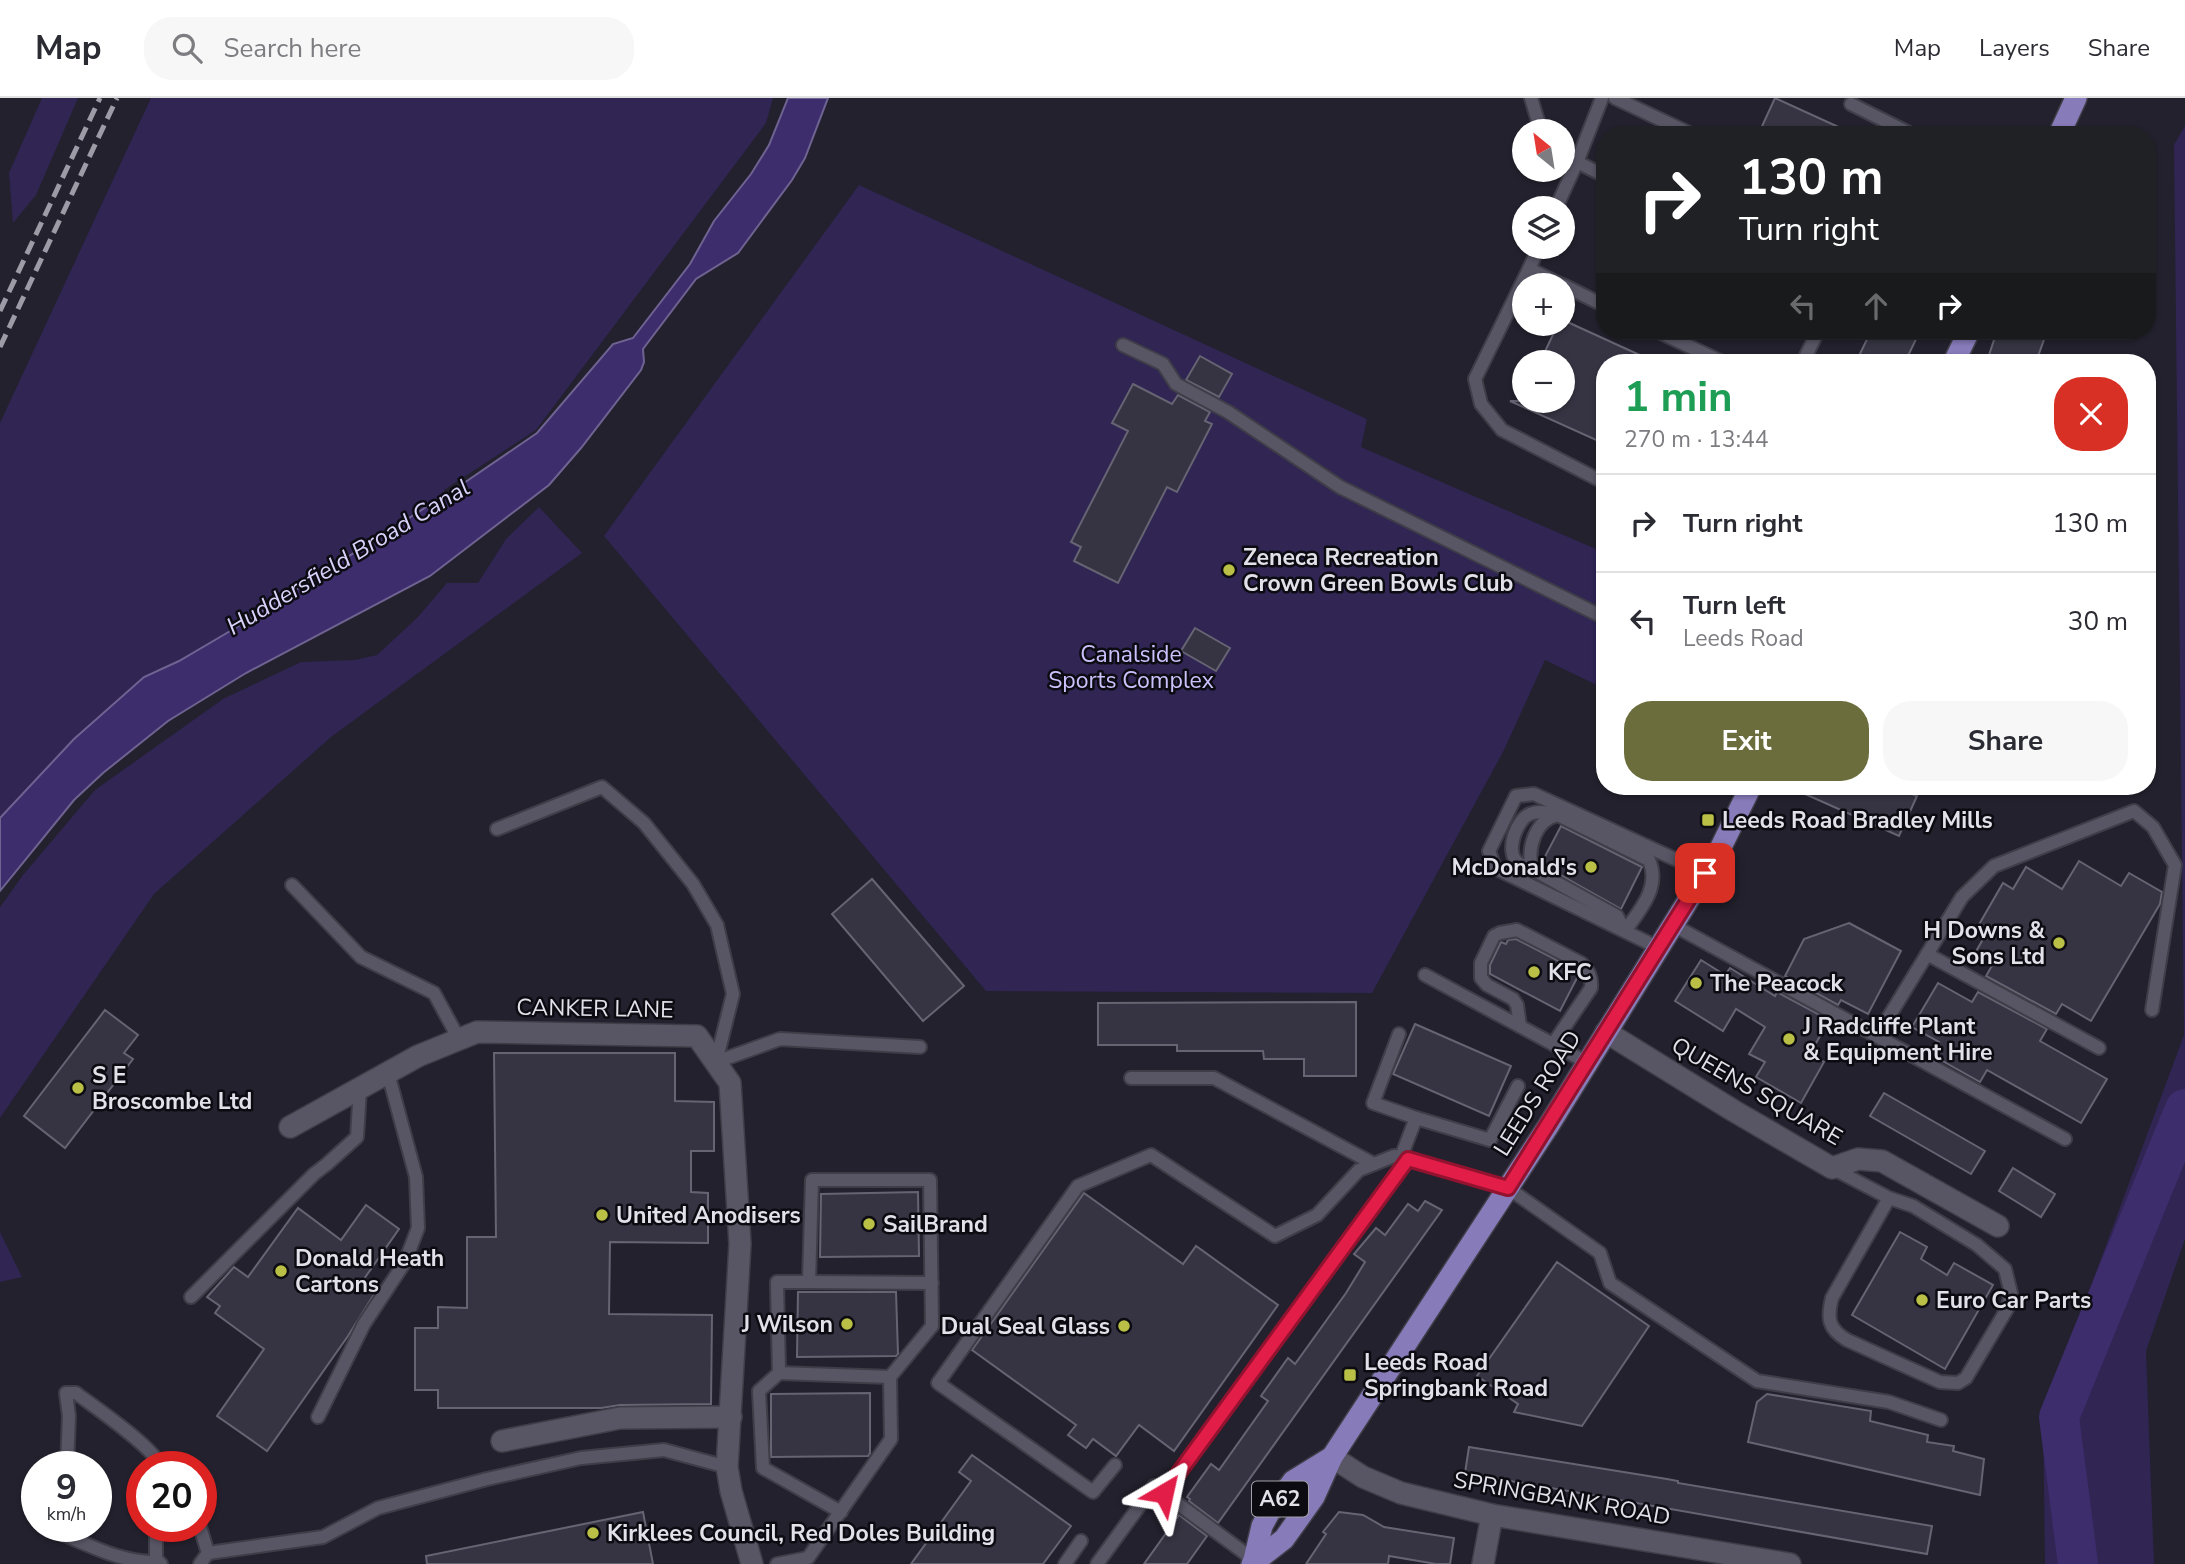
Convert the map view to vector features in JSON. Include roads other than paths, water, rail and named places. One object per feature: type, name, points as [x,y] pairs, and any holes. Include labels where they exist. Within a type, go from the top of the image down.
[{"type":"main road","points":[[2063,126],[2076,98]]},
{"type":"main road","name":"LEEDS ROAD","points":[[1253,1562],[1262,1526],[1277,1502],[1293,1481],[1332,1457],[1588,1063],[1720,849],[1747,795]]},
{"type":"street","name":"CANKER LANE","points":[[290,1127],[418,1056],[477,1032],[697,1036],[730,1083],[740,1244],[727,1466],[731,1491],[752,1564]]},
{"type":"street","name":"QUEENS SQUARE","points":[[1606,1032],[1832,1168],[1858,1158],[1882,1161],[1998,1226]]},
{"type":"street","points":[[502,1441],[620,1418],[731,1417]]},
{"type":"street","name":"SPRINGBANK ROAD","points":[[1332,1457],[1363,1477],[1401,1493],[1492,1515],[1790,1564]]},
{"type":"street","points":[[1483,1564],[1492,1515]]},
{"type":"lane","points":[[1531,98],[1537,119]]},
{"type":"lane","points":[[1561,196],[1602,98]]},
{"type":"lane","points":[[1615,98],[1674,126]]},
{"type":"lane","points":[[1851,104],[1895,126]]},
{"type":"lane","points":[[1577,162],[1596,172]]},
{"type":"lane","points":[[1534,259],[1475,379],[1481,404],[1502,430],[1596,478]]},
{"type":"lane","points":[[1529,269],[1537,273]]},
{"type":"lane","points":[[1575,291],[1596,302]]},
{"type":"lane","points":[[1676,340],[1705,354]]},
{"type":"lane","points":[[1123,345],[1163,364],[1176,384],[1228,412],[1340,487],[1596,614]]},
{"type":"lane","points":[[498,829],[602,787],[644,823],[693,884],[717,925],[733,993],[716,1062]]},
{"type":"lane","points":[[1658,948],[1495,868],[1489,851],[1516,796],[1534,794],[1705,873]]},
{"type":"lane","points":[[1625,931],[1617,916],[1517,862],[1511,853],[1512,842],[1524,817],[1533,812],[1544,811],[1558,815],[1650,860],[1672,858]]},
{"type":"lane","points":[[1877,1036],[1962,897],[1994,866],[2134,811],[2153,827],[2175,865],[2152,1010]]},
{"type":"lane","points":[[1532,869],[1530,846],[1543,822],[1548,817],[1558,815]]},
{"type":"lane","points":[[1625,931],[1654,884],[1654,871],[1650,860]]},
{"type":"lane","points":[[292,885],[361,957],[433,993],[459,1039]]},
{"type":"lane","points":[[1673,925],[2065,1139]]},
{"type":"lane","points":[[1520,1026],[1517,1005],[1513,999],[1487,985],[1481,978],[1480,969],[1494,936],[1517,930],[1581,963],[1592,979],[1591,988],[1553,1044]]},
{"type":"lane","points":[[1927,954],[2099,1048]]},
{"type":"lane","points":[[1425,975],[1588,1063]]},
{"type":"lane","points":[[1399,1034],[1373,1103],[1490,1140],[1518,1086]]},
{"type":"lane","points":[[716,1062],[780,1039],[920,1047]]},
{"type":"lane","points":[[318,1417],[364,1324],[405,1262],[418,1228],[416,1177],[388,1073]]},
{"type":"lane","points":[[1131,1078],[1214,1078],[1374,1164]]},
{"type":"lane","points":[[191,1297],[314,1174],[357,1137],[360,1088]]},
{"type":"lane","points":[[1164,1493],[1404,1158],[1416,1118]]},
{"type":"lane","points":[[1115,1465],[1093,1492],[938,1383],[1078,1186],[1151,1155],[1275,1236],[1317,1215],[1359,1170],[1394,1156],[1508,1188],[1600,1253],[1610,1283],[1757,1381],[1889,1402],[1941,1420]]},
{"type":"lane","points":[[1832,1168],[1889,1198],[1913,1206],[1966,1238],[1996,1259],[2005,1269],[2011,1293],[2007,1309],[1966,1378],[1958,1384],[1940,1382],[1847,1340],[1835,1333],[1830,1322],[1832,1298],[1889,1198]]},
{"type":"lane","points":[[777,1564],[808,1558],[891,1439],[890,1377],[932,1326],[930,1180],[812,1180],[809,1282]]},
{"type":"lane","points":[[779,1373],[777,1282],[932,1283]]},
{"type":"lane","points":[[841,1512],[763,1468],[759,1391],[779,1373],[890,1377]]},
{"type":"lane","points":[[68,1451],[69,1416],[66,1393],[76,1393],[148,1451]]},
{"type":"lane","points":[[204,1559],[323,1537],[378,1508],[581,1458],[664,1450],[727,1466]]},
{"type":"lane","points":[[1097,1564],[1154,1486],[1253,1562]]},
{"type":"lane","points":[[1065,1564],[1081,1541]]},
{"type":"lane","points":[[80,1542],[115,1556],[159,1563]]},
{"type":"lane","points":[[156,1542],[156,1559],[159,1563]]},
{"type":"water","name":"Huddersfield Broad Canal","points":[[788,98],[828,98],[805,158],[792,180],[738,253],[696,279],[643,349],[644,362],[641,370],[549,485],[430,576],[246,673],[168,721],[74,800],[0,891],[0,818],[74,739],[144,677],[179,661],[237,627],[461,485],[537,433],[613,344],[633,338],[690,264],[714,221],[751,174],[769,145]]},
{"type":"waterway","points":[[2078,1564],[2059,1417],[2185,1109]]},
{"type":"railway","points":[[0,311],[100,98]]},
{"type":"railway","points":[[0,347],[117,98]]},
{"type":"place","name":"Zeneca Recreation Crown Green Bowls Club","points":[[1229,570]]},
{"type":"place","name":"Leeds Road Bradley Mills","points":[[1708,820]]},
{"type":"place","name":"McDonald's","points":[[1591,867]]},
{"type":"place","name":"H Downs & Sons Ltd","points":[[2059,943]]},
{"type":"place","name":"KFC","points":[[1534,972]]},
{"type":"place","name":"The Peacock","points":[[1696,983]]},
{"type":"place","name":"J Radcliffe Plant & Equipment Hire","points":[[1789,1039]]},
{"type":"place","name":"S E Broscombe Ltd","points":[[78,1088]]},
{"type":"place","name":"United Anodisers","points":[[602,1215]]},
{"type":"place","name":"SailBrand","points":[[869,1224]]},
{"type":"place","name":"Donald Heath Cartons","points":[[281,1271]]},
{"type":"place","name":"Euro Car Parts","points":[[1922,1300]]},
{"type":"place","name":"J Wilson","points":[[847,1324]]},
{"type":"place","name":"Dual Seal Glass","points":[[1124,1326]]},
{"type":"place","name":"Leeds Road Springbank Road","points":[[1350,1375]]},
{"type":"place","name":"Kirklees Council, Red Doles Building","points":[[593,1533]]},
{"type":"park label","name":"Canalside Sports Complex","points":[[1131,667]]}]
